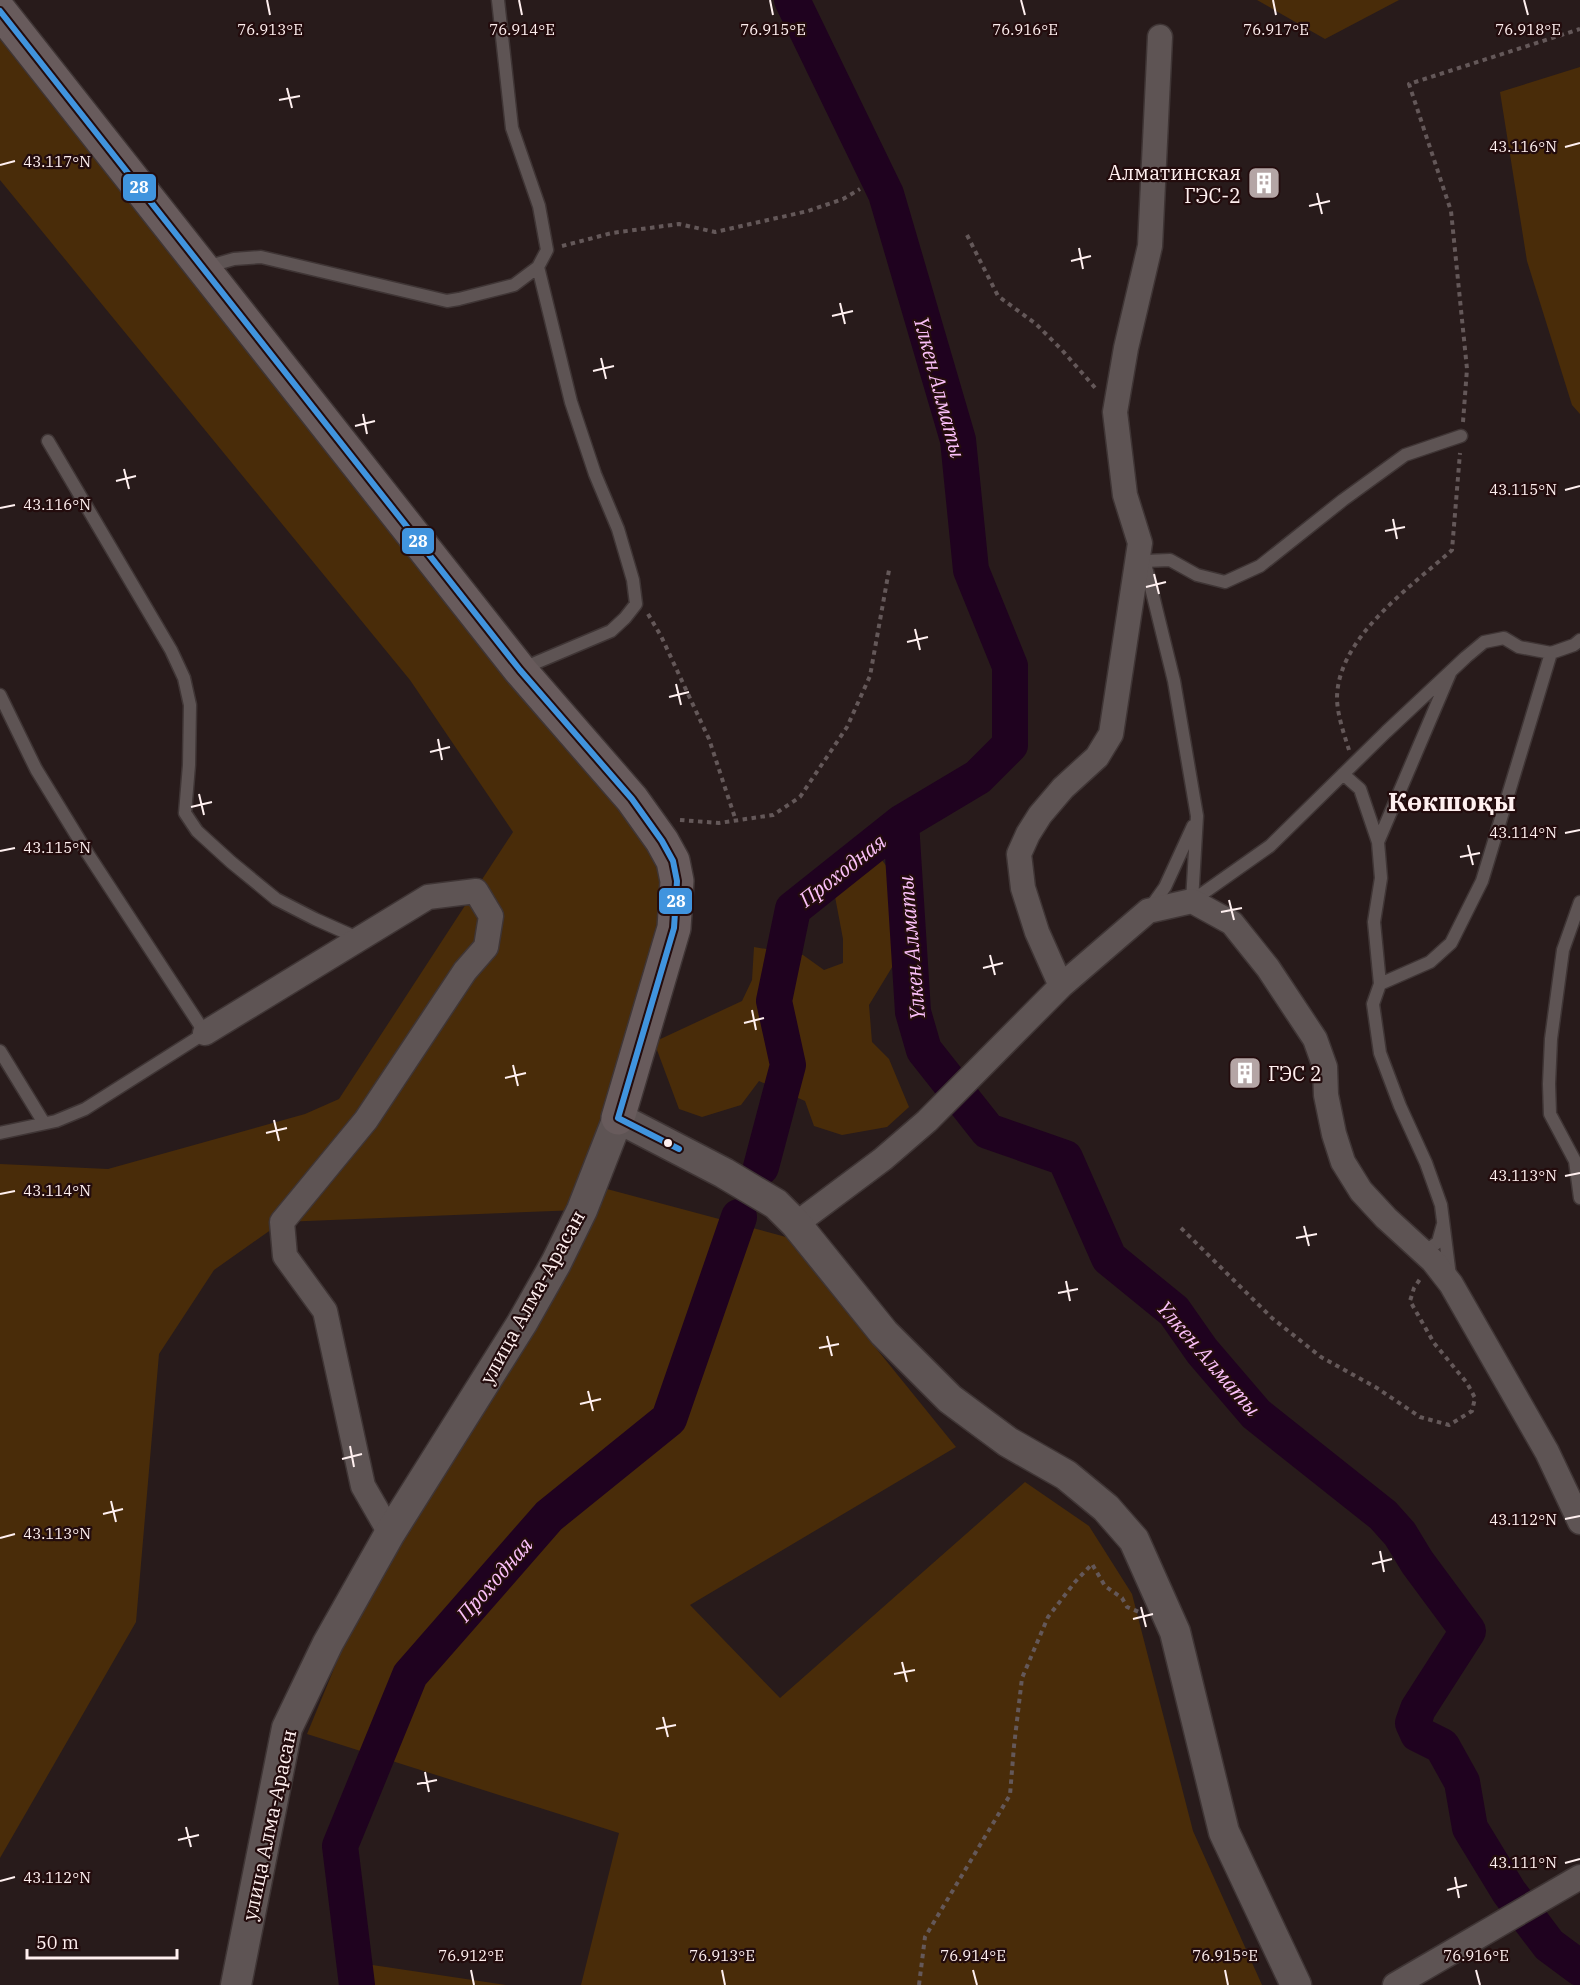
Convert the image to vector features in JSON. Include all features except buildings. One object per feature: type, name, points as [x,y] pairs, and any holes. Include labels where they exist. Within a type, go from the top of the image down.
[{"type":"main road","name":"улица Алма-Арасан","points":[[0,11],[520,670],[646,817],[673,861],[677,881],[674,928],[618,1118]]},
{"type":"street","points":[[1061,986],[1037,932],[1023,888],[1019,854],[1040,815],[1063,788],[1097,756],[1111,734],[1142,552],[1125,495],[1115,412],[1126,348],[1150,246],[1160,37]]},
{"type":"street","points":[[205,1033],[428,897],[476,891],[491,916],[486,947],[465,971],[366,1120],[282,1222],[285,1256],[326,1311],[363,1486],[390,1533]]},
{"type":"street","points":[[786,1214],[883,1159],[981,1069],[1061,986],[1148,911],[1192,901],[1232,923],[1268,968],[1315,1039],[1325,1067],[1326,1095],[1334,1134],[1343,1162],[1361,1191],[1425,1254],[1451,1284],[1547,1452],[1580,1522]]},
{"type":"street","points":[[618,1118],[724,1173],[786,1214],[885,1333],[950,1399],[1008,1442],[1066,1475],[1106,1508],[1134,1540],[1175,1632],[1224,1832],[1296,1985]]},
{"type":"street","name":"улица Алма-Арасан","points":[[236,1985],[287,1728],[328,1643],[390,1533],[522,1323],[556,1263],[582,1210],[618,1118]]},
{"type":"street","points":[[1395,1985],[1560,1891],[1580,1877]]},
{"type":"lane","points":[[202,268],[234,259],[261,257],[447,301],[514,285],[538,267],[547,250],[539,206],[512,128],[510,92],[498,0]]},
{"type":"lane","points":[[520,670],[611,631],[636,604],[633,580],[618,529],[594,474],[571,402],[538,267]]},
{"type":"lane","points":[[1192,901],[1197,816],[1174,681],[1142,552],[1170,560],[1197,575],[1225,582],[1260,566],[1343,500],[1405,455],[1461,436]]},
{"type":"lane","points":[[48,441],[171,651],[184,678],[190,705],[185,813],[197,831],[276,899],[361,939]]},
{"type":"lane","points":[[1192,901],[1270,846],[1484,642],[1504,639],[1519,647],[1551,653],[1574,645],[1580,640]]},
{"type":"lane","points":[[1380,984],[1430,962],[1450,943],[1482,881],[1551,653]]},
{"type":"lane","points":[[1378,842],[1451,671]]},
{"type":"lane","points":[[0,695],[36,770],[205,1033],[85,1109],[56,1121],[0,1133]]},
{"type":"lane","points":[[1343,774],[1360,789],[1378,842],[1381,878],[1374,922],[1380,984],[1373,1004],[1380,1053],[1441,1205],[1451,1284]]},
{"type":"lane","points":[[1148,911],[1165,887],[1197,816]]},
{"type":"lane","points":[[1580,902],[1563,950],[1551,1039],[1549,1084],[1550,1114],[1575,1161],[1580,1198]]},
{"type":"lane","points":[[0,1052],[44,1123]]},
{"type":"lane","points":[[1425,1254],[1438,1242],[1444,1222]]},
{"type":"path","points":[[1409,84],[1580,29]]},
{"type":"path","points":[[547,250],[612,233],[679,224],[715,232],[808,211],[843,199],[860,189]]},
{"type":"path","points":[[967,235],[998,296],[1036,324],[1062,350],[1115,412]]},
{"type":"path","points":[[646,817],[736,821],[773,816],[800,797],[847,727],[870,676],[889,570]]},
{"type":"path","points":[[636,604],[651,616],[709,739],[736,821]]},
{"type":"path","points":[[1181,1228],[1272,1318],[1322,1357],[1377,1388],[1420,1417],[1449,1425],[1472,1411],[1475,1398],[1467,1383],[1434,1343],[1410,1301],[1425,1254]]},
{"type":"path","points":[[919,1985],[926,1937],[1010,1795],[1022,1678],[1048,1617],[1092,1564],[1105,1586],[1122,1598],[1127,1607],[1143,1614],[1152,1581]]},
{"type":"shaded area","points":[[1257,0],[1399,0],[1325,39]]},
{"type":"shaded area","points":[[0,11],[677,881],[592,1185],[786,1237],[956,1447],[690,1605],[780,1698],[1025,1482],[1089,1526],[1132,1594],[1193,1831],[1262,1985],[581,1985],[619,1833],[307,1734],[390,1533],[579,1210],[282,1222],[214,1270],[159,1354],[136,1622],[0,1858],[0,1164],[108,1169],[305,1114],[339,1099],[513,832],[410,680],[0,180]]},
{"type":"shaded area","points":[[1580,67],[1580,414],[1572,405],[1527,261],[1500,92]]},
{"type":"shaded area","points":[[881,859],[891,872],[890,910],[894,964],[869,1005],[872,1042],[889,1059],[909,1107],[887,1127],[842,1135],[814,1126],[805,1101],[759,1081],[741,1105],[702,1117],[679,1109],[654,1042],[742,1001],[752,980],[754,947],[803,955],[824,970],[843,963],[843,939],[833,886]]},
{"type":"shaded area","points":[[339,1960],[506,1985],[340,1985]]},
{"type":"waterway","name":"Үлкен Алматы","points":[[792,0],[886,194],[958,440],[971,570],[1010,666],[1010,745],[978,777],[901,823],[913,1012],[924,1050],[988,1131],[1065,1158],[1109,1258],[1174,1311],[1202,1351],[1256,1414],[1383,1515],[1400,1534],[1417,1562],[1468,1631],[1418,1709],[1413,1723],[1418,1734],[1442,1746],[1462,1782],[1470,1828],[1509,1892],[1549,1945],[1580,1968]]},
{"type":"waterway","name":"Проходная","points":[[761,1167],[788,1065],[774,1001],[793,909],[901,823]]},
{"type":"waterway","name":"Проходная","points":[[357,1985],[340,1846],[410,1675],[549,1516],[669,1419],[739,1217]]},
{"type":"transit line","name":"28","points":[[0,11],[520,670],[632,799],[662,841],[673,861],[677,881],[674,928],[618,1118]]},
{"type":"transit line","name":"28","points":[[618,1118],[679,1149]]},
{"type":"place","name":"Алматинская ГЭС-2","points":[[1264,183]]},
{"type":"place","name":"ГЭС 2","points":[[1245,1073]]},
{"type":"district","name":"Көкшоқы","points":[[1452,801]]}]
